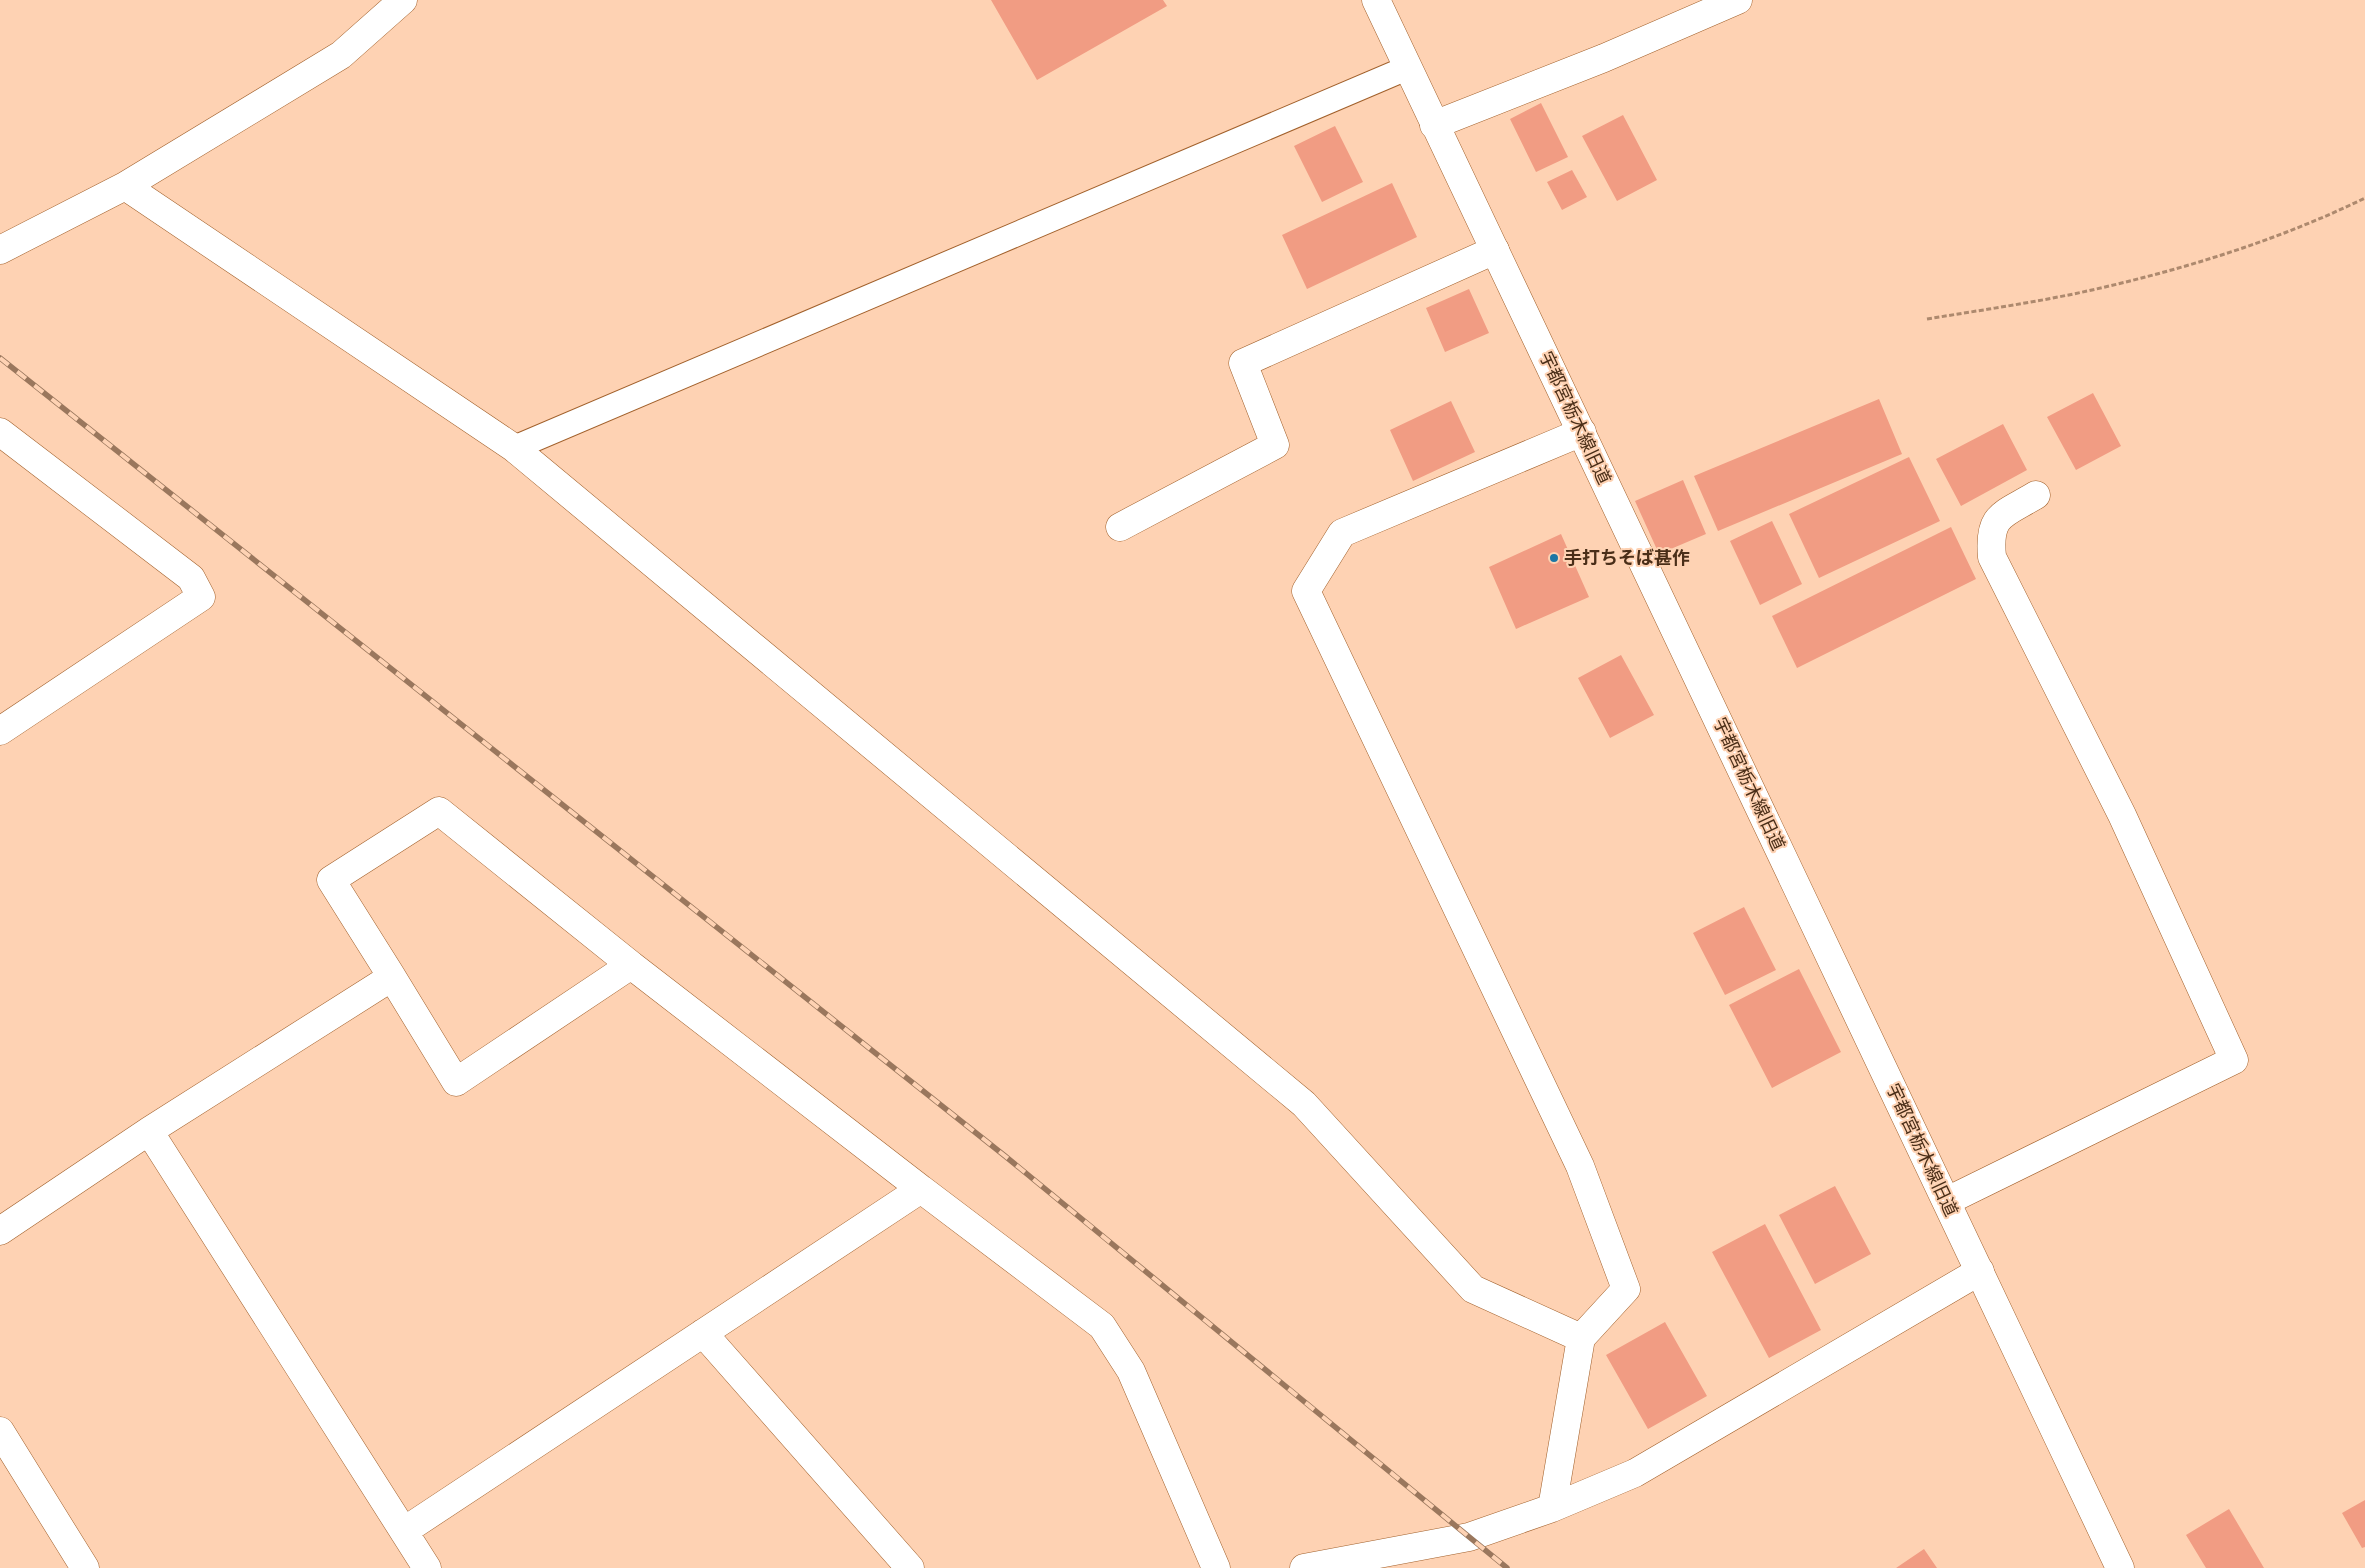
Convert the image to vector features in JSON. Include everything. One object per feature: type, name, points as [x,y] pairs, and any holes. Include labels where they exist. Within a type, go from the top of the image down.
[{"type":"street","points":[[0,250],[125,186],[341,55],[403,0]]},
{"type":"street","name":"宇都宮栃木線旧道","points":[[1376,0],[2120,1568]]},
{"type":"street","points":[[1434,125],[1604,58],[1738,0]]},
{"type":"street","points":[[125,186],[514,448],[1304,1104],[1473,1289],[1581,1338]]},
{"type":"street","points":[[1120,527],[1275,445],[1243,363],[1495,250]]},
{"type":"street","points":[[0,432],[191,578],[201,597],[0,731]]},
{"type":"street","points":[[1552,1508],[1581,1338],[1626,1289],[1580,1166],[1306,591],[1342,533],[1582,432]]},
{"type":"street","points":[[1947,1202],[2234,1060],[2122,815],[1992,557],[1990,536],[1996,520],[2036,495]]},
{"type":"street","points":[[631,965],[456,1082],[331,880],[439,811],[631,965],[1102,1326],[1131,1370],[1216,1568]]},
{"type":"street","points":[[0,1232],[149,1131],[392,977]]},
{"type":"street","points":[[149,1131],[427,1568]]},
{"type":"street","points":[[404,1530],[921,1189]]},
{"type":"street","points":[[1304,1568],[1469,1537],[1552,1508],[1635,1473],[1980,1271]]},
{"type":"street","points":[[703,1333],[910,1568]]},
{"type":"street","points":[[0,1431],[85,1568]]},
{"type":"lane","points":[[514,448],[1407,68]]},
{"type":"path","points":[[1927,319],[2092,290],[2227,254],[2330,215],[2365,198]]},
{"type":"building","points":[[991,0],[1163,0],[1167,6],[1037,80]]},
{"type":"building","points":[[1541,103],[1568,157],[1536,172],[1510,119]]},
{"type":"building","points":[[1623,115],[1657,180],[1617,201],[1582,136]]},
{"type":"building","points":[[1335,126],[1363,182],[1322,202],[1294,146]]},
{"type":"building","points":[[1572,170],[1587,197],[1562,210],[1547,182]]},
{"type":"building","points":[[1392,183],[1417,237],[1307,289],[1282,235]]},
{"type":"building","points":[[1469,289],[1489,333],[1445,352],[1426,308]]},
{"type":"building","points":[[2093,393],[2121,446],[2076,470],[2047,417]]},
{"type":"building","points":[[1879,399],[1902,454],[1718,531],[1694,476]]},
{"type":"building","points":[[1451,401],[1475,452],[1413,481],[1390,430]]},
{"type":"building","points":[[2003,424],[2027,470],[1961,506],[1936,459]]},
{"type":"building","points":[[1909,457],[1940,521],[1819,578],[1789,514]]},
{"type":"building","points":[[1683,480],[1706,534],[1659,554],[1635,501]]},
{"type":"building","points":[[1772,521],[1802,584],[1760,605],[1730,541]]},
{"type":"building","points":[[1951,527],[1976,579],[1797,668],[1772,616]]},
{"type":"building","points":[[1561,534],[1589,597],[1516,629],[1489,567]]},
{"type":"building","points":[[1621,655],[1654,715],[1610,738],[1578,678]]},
{"type":"building","points":[[1744,907],[1776,970],[1725,995],[1693,933]]},
{"type":"building","points":[[1799,969],[1841,1052],[1772,1088],[1729,1005]]},
{"type":"building","points":[[1835,1186],[1871,1254],[1815,1284],[1779,1215]]},
{"type":"building","points":[[1765,1224],[1821,1330],[1769,1358],[1712,1252]]},
{"type":"building","points":[[1665,1322],[1707,1396],[1648,1429],[1606,1355]]},
{"type":"building","points":[[2365,1500],[2365,1547],[2362,1548],[2342,1513]]},
{"type":"building","points":[[2229,1509],[2264,1568],[2206,1568],[2186,1535]]},
{"type":"building","points":[[1924,1549],[1937,1568],[1896,1568]]},
{"type":"railway","points":[[0,358],[1005,1156],[1507,1568]]},
{"type":"place","name":"手打ちそば甚作","points":[[1554,558]]}]
